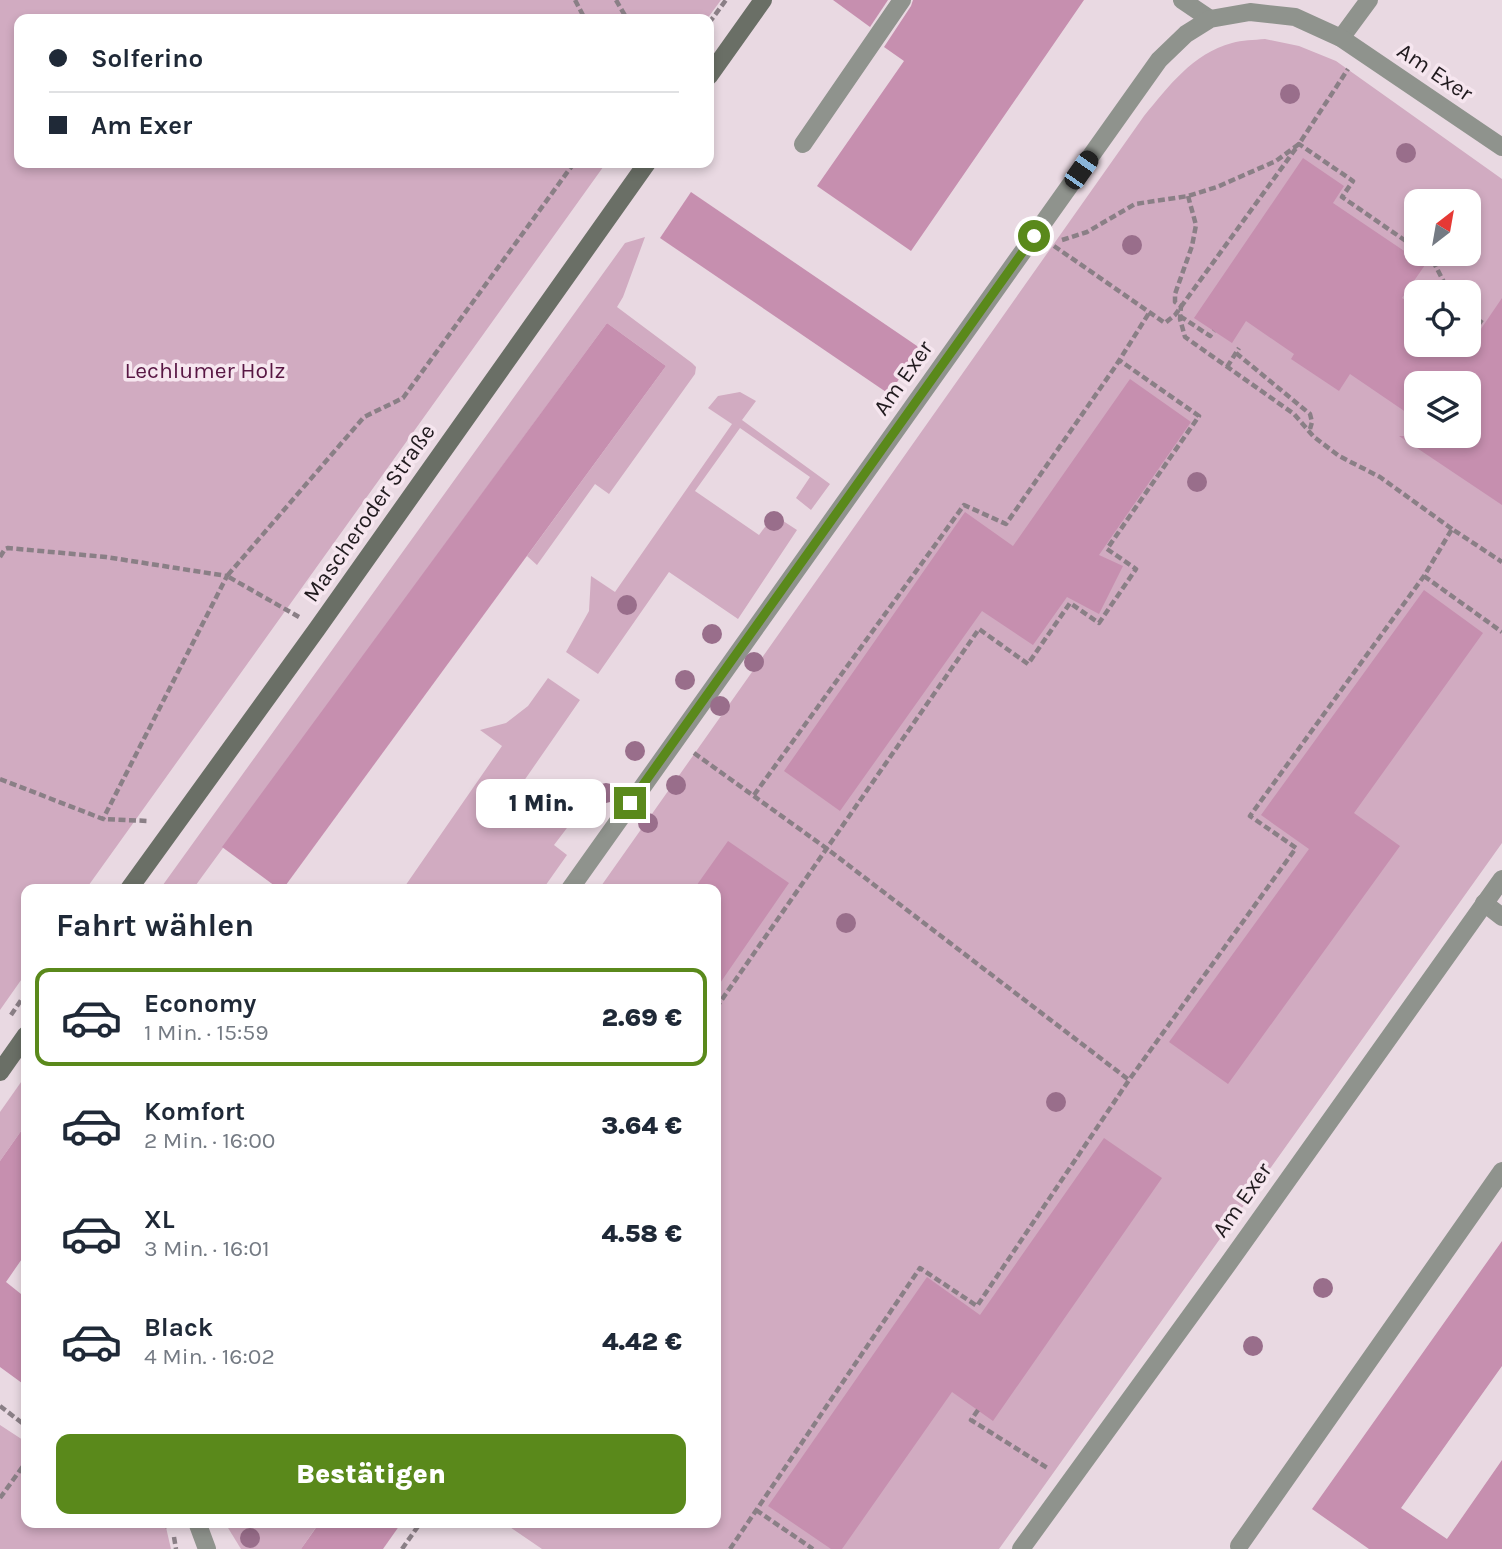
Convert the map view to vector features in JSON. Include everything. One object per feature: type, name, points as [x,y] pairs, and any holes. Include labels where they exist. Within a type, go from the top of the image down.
[{"type":"main road","points":[[714,69],[763,0]]},
{"type":"main road","name":"Mascheroder Straße","points":[[133,884],[643,168]]},
{"type":"main road","points":[[0,1072],[21,1042]]},
{"type":"street","points":[[803,144],[902,0]]},
{"type":"street","points":[[1182,0],[1210,19]]},
{"type":"street","points":[[1341,38],[1369,0]]},
{"type":"street","name":"Am Exer","points":[[574,884],[1160,60],[1186,34],[1210,19],[1250,12],[1295,17],[1341,38],[1502,147]]},
{"type":"street","name":"Am Exer","points":[[1021,1549],[1502,879]]},
{"type":"street","points":[[1484,904],[1502,917]]},
{"type":"street","points":[[1239,1546],[1502,1171]]},
{"type":"street","points":[[199,1528],[207,1549]]},
{"type":"path","points":[[714,16],[726,0]]},
{"type":"path","points":[[1299,144],[1276,161],[1217,187],[1188,196],[1135,204],[1087,232],[1064,240],[1054,239],[1050,244],[1165,323],[1181,306],[1299,144],[1360,51]]},
{"type":"path","points":[[1299,144],[1353,181],[1342,197],[1404,240]]},
{"type":"path","points":[[103,819],[227,576],[364,417],[403,398],[570,168]]},
{"type":"path","points":[[1181,306],[1175,302],[1175,294],[1192,246],[1196,225],[1188,196]]},
{"type":"path","points":[[1181,306],[1180,316],[1185,337],[1294,414],[1310,429],[1314,437],[1339,456],[1380,477],[1502,562]]},
{"type":"path","points":[[754,795],[778,766],[964,505],[1006,524],[1149,313]]},
{"type":"path","points":[[1180,316],[1210,337],[1214,331]]},
{"type":"path","points":[[1227,367],[1238,350],[1310,414],[1310,429]]},
{"type":"path","points":[[721,1001],[978,629],[1028,664],[1070,603],[1099,623],[1136,569],[1107,549],[1199,416],[1119,360]]},
{"type":"path","points":[[730,1549],[920,1268],[977,1306],[1129,1080],[1296,848],[1250,816],[1424,576],[1452,529]]},
{"type":"path","points":[[0,557],[8,548],[106,557],[227,576],[317,629]]},
{"type":"path","points":[[1424,576],[1502,632]]},
{"type":"path","points":[[675,739],[826,848],[1129,1080]]},
{"type":"path","points":[[0,779],[103,819],[148,820],[174,826]]},
{"type":"path","points":[[0,1406],[21,1421]]},
{"type":"path","points":[[978,1410],[971,1420],[1069,1482]]},
{"type":"path","points":[[0,1498],[21,1469]]},
{"type":"path","points":[[757,1510],[813,1549]]},
{"type":"path","points":[[402,1549],[417,1528]]},
{"type":"green space","name":"Lechlumer Holz","points":[[0,0],[721,0],[711,14],[14,14],[14,168],[602,168],[90,884],[21,884],[21,980],[0,1010]]},
{"type":"green space","points":[[1265,39],[1299,46],[1336,61],[1502,179],[1502,843],[999,1549],[542,1549],[511,1528],[721,1528],[721,884],[603,884],[1144,116],[1182,72],[1205,55],[1232,43]]},
{"type":"green space","points":[[645,237],[617,307],[696,367],[695,374],[609,494],[595,484],[537,565],[527,556],[666,366],[607,323],[197,884],[164,884],[625,243]]},
{"type":"green space","points":[[740,392],[756,401],[742,420],[830,484],[811,510],[796,498],[810,477],[740,428],[695,491],[759,535],[774,515],[797,530],[738,619],[669,572],[598,674],[566,652],[589,611],[591,576],[615,592],[732,424],[708,408],[718,396]]},
{"type":"green space","points":[[548,678],[580,700],[519,788],[570,824],[554,845],[567,855],[547,884],[406,884],[502,746],[480,730],[506,723],[528,706]]},
{"type":"green space","points":[[21,1082],[21,1131],[0,1161],[0,1112]]},
{"type":"green space","points":[[0,1425],[21,1439],[21,1528],[166,1528],[171,1549],[0,1549]]},
{"type":"green space","points":[[228,1528],[316,1528],[301,1549],[241,1549]]},
{"type":"building","points":[[833,0],[888,0],[870,27]]},
{"type":"building","points":[[913,0],[1084,0],[911,251],[817,186],[904,61],[884,47]]},
{"type":"building","points":[[1303,158],[1344,186],[1333,203],[1404,251],[1404,266],[1424,266],[1415,280],[1404,280],[1404,357],[1481,357],[1481,329],[1502,298],[1502,505],[1417,448],[1481,448],[1481,371],[1404,371],[1404,411],[1350,374],[1339,391],[1291,359],[1294,354],[1246,321],[1232,343],[1194,318]]},
{"type":"building","points":[[691,192],[920,348],[889,394],[660,238]]},
{"type":"building","points":[[607,323],[666,366],[287,884],[272,884],[222,847]]},
{"type":"building","points":[[1130,379],[1191,422],[1099,555],[1123,566],[1099,614],[1067,597],[1033,645],[982,611],[840,811],[784,771],[965,512],[1013,546]]},
{"type":"building","points":[[1424,590],[1483,633],[1354,813],[1400,846],[1228,1084],[1169,1042],[1309,849],[1261,815]]},
{"type":"building","points":[[728,841],[789,883],[721,982],[721,884],[698,884]]},
{"type":"building","points":[[21,1131],[21,1260],[6,1282],[21,1294],[21,1382],[0,1367],[0,1161]]},
{"type":"building","points":[[1104,1138],[1162,1178],[993,1421],[952,1392],[842,1549],[831,1549],[768,1506],[927,1277],[980,1315]]},
{"type":"building","points":[[1502,1241],[1502,1366],[1401,1508],[1447,1539],[1502,1460],[1502,1549],[1369,1549],[1312,1509]]},
{"type":"building","points":[[316,1528],[398,1528],[383,1549],[301,1549]]},
{"type":"route","points":[[630,803],[1034,236]]}]
